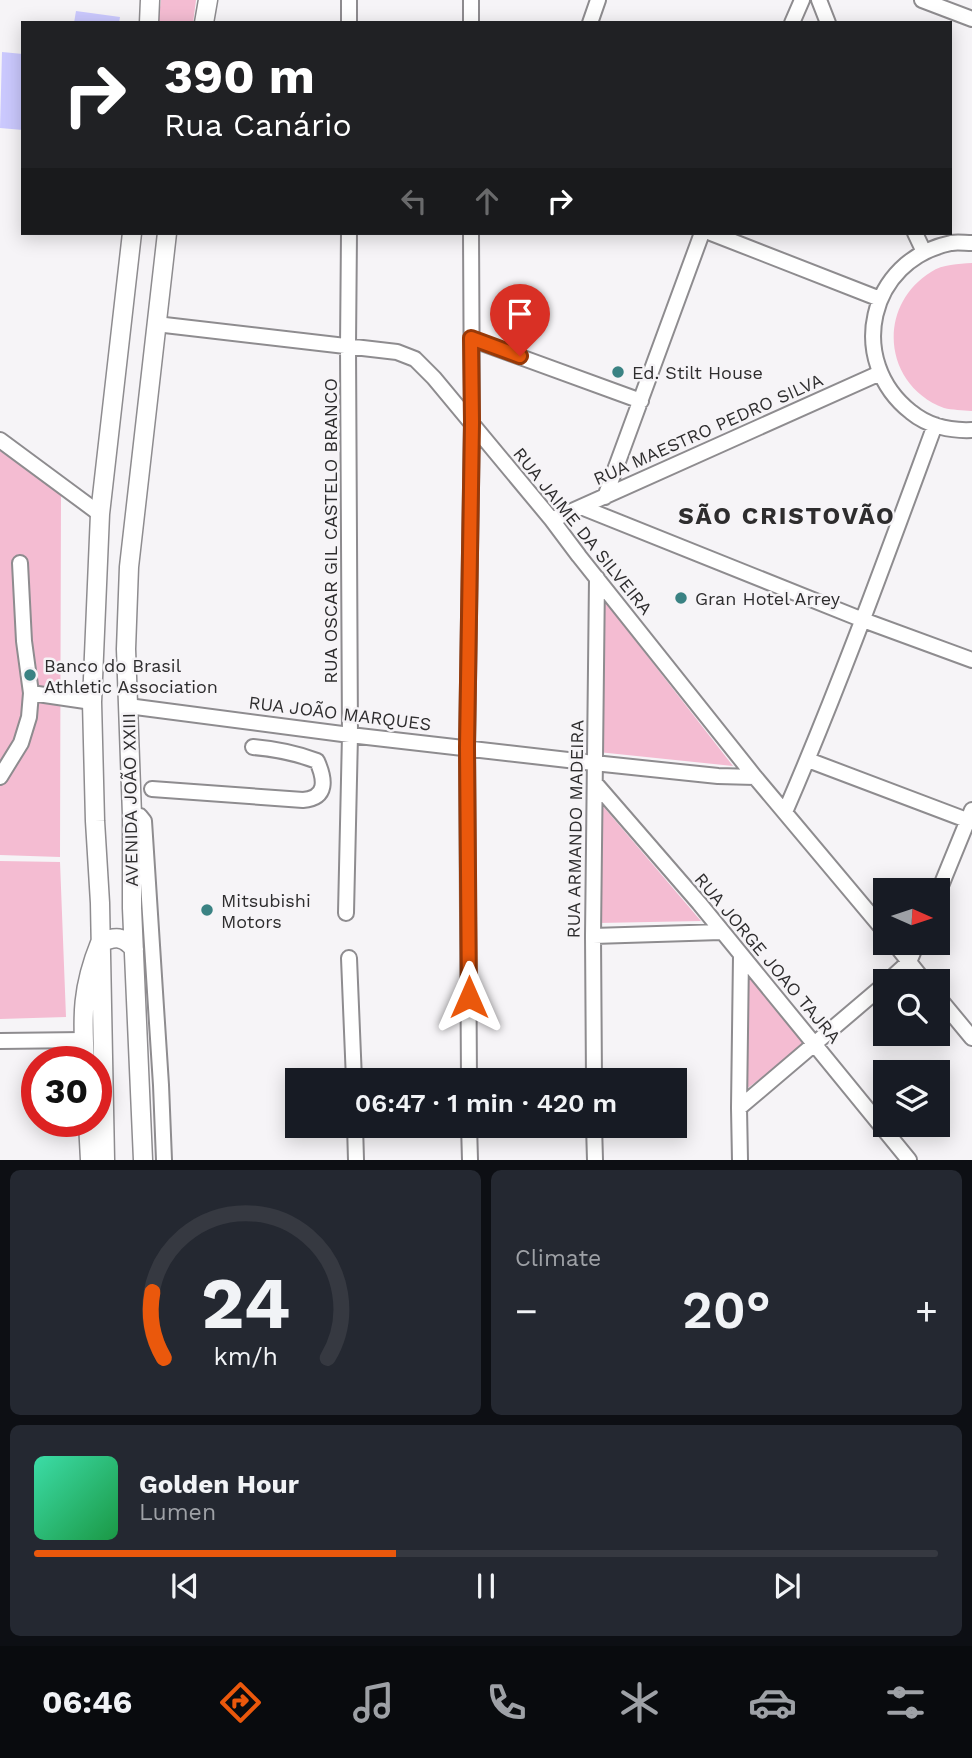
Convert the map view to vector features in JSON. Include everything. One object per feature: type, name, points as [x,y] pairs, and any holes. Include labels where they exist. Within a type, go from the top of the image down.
[{"type":"main road","points":[[149,21],[150,0]]},
{"type":"main road","points":[[204,21],[208,0]]},
{"type":"main road","name":"AVENIDA JOÃO XXIII","points":[[105,1160],[100,903],[92,702],[100,514],[132,235]]},
{"type":"main road","name":"AVENIDA JOÃO XXIII","points":[[143,1160],[134,942],[141,907],[132,815],[126,649],[129,567],[166,235]]},
{"type":"main road","points":[[100,903],[104,908],[116,913],[141,907]]},
{"type":"main road","points":[[84,1046],[85,991],[100,943],[113,937],[134,942]]},
{"type":"main road","points":[[89,1137],[90,1160]]},
{"type":"street","points":[[349,0],[349,21]]},
{"type":"street","points":[[471,0],[471,21]]},
{"type":"street","points":[[591,21],[598,0]]},
{"type":"street","points":[[793,21],[802,0]]},
{"type":"street","points":[[819,0],[827,21]]},
{"type":"street","points":[[922,0],[972,19]]},
{"type":"street","name":"RUA OSCAR GIL CASTELO BRANCO","points":[[346,913],[350,735],[349,235]]},
{"type":"street","points":[[469,1068],[467,747],[472,423],[471,235]]},
{"type":"street","points":[[605,497],[701,235]]},
{"type":"street","points":[[717,235],[880,299]]},
{"type":"street","points":[[916,235],[924,252]]},
{"type":"street","points":[[972,243],[952,243],[924,252],[897,271],[880,299],[872,327],[874,356],[880,373],[899,403],[918,418],[935,425],[962,431],[972,430]]},
{"type":"street","name":"RUA JAIME DA SILVEIRA","points":[[156,324],[397,352],[415,359],[434,378],[552,520],[755,777],[873,917]]},
{"type":"street","points":[[471,338],[641,401]]},
{"type":"street","name":"RUA MAESTRO PEDRO SILVA","points":[[552,520],[880,373]]},
{"type":"street","points":[[785,812],[863,620],[935,425]]},
{"type":"street","points":[[0,440],[100,514]]},
{"type":"street","points":[[581,507],[863,620],[972,660]]},
{"type":"street","points":[[0,777],[22,743],[29,717],[31,693],[24,641],[20,563]]},
{"type":"street","name":"RUA ARMANDO MADEIRA","points":[[594,1068],[597,578]]},
{"type":"street","points":[[31,693],[92,702]]},
{"type":"street","name":"RUA JOÃO MARQUES","points":[[128,706],[594,763],[718,776],[755,777]]},
{"type":"street","points":[[152,789],[303,800],[313,799],[322,790],[324,775],[317,761],[298,754],[253,747]]},
{"type":"street","points":[[808,760],[971,817],[945,878]]},
{"type":"street","name":"RUA JORGE JOAO TAJRA","points":[[595,783],[674,874],[909,1160]]},
{"type":"street","points":[[141,907],[152,942],[164,1160]]},
{"type":"street","points":[[593,936],[721,932]]},
{"type":"street","points":[[134,942],[152,942]]},
{"type":"street","points":[[740,1160],[741,956]]},
{"type":"street","points":[[904,956],[915,969]]},
{"type":"street","points":[[901,969],[912,956]]},
{"type":"street","points":[[349,958],[354,1068]]},
{"type":"street","points":[[739,1108],[873,993]]},
{"type":"street","points":[[950,1011],[972,1038]]},
{"type":"street","points":[[0,1041],[84,1040]]},
{"type":"street","points":[[140,1070],[161,1085]]},
{"type":"street","points":[[355,1138],[356,1160]]},
{"type":"street","points":[[470,1138],[470,1160]]},
{"type":"street","points":[[594,1138],[595,1160]]},
{"type":"shaded area","points":[[161,0],[196,0],[193,21],[158,21]]},
{"type":"shaded area","points":[[972,263],[971,411],[944,408],[924,397],[908,382],[899,364],[894,344],[895,324],[901,304],[913,287],[940,267]]},
{"type":"shaded area","name":"Banco do Brasil Athletic Association","points":[[0,451],[61,495],[60,857],[0,855]]},
{"type":"shaded area","points":[[603,599],[733,766],[598,752]]},
{"type":"shaded area","points":[[596,798],[701,921],[598,923]]},
{"type":"shaded area","points":[[0,861],[60,862],[66,1017],[0,1019]]},
{"type":"shaded area","points":[[747,972],[809,1043],[745,1090]]},
{"type":"building","points":[[76,11],[120,17],[119,21],[74,21]]},
{"type":"building","points":[[2,52],[21,54],[21,130],[0,128]]},
{"type":"place","name":"Ed. Stilt House","points":[[618,372]]},
{"type":"place","name":"Gran Hotel Arrey","points":[[681,598]]},
{"type":"place","name":"Banco do Brasil Athletic Association","points":[[30,675]]},
{"type":"place","name":"Mitsubishi Motors","points":[[207,910]]},
{"type":"district","name":"SÃO CRISTOVÃO","points":[[787,516]]},
{"type":"route","points":[[469,997],[467,747],[471,338],[520,356]]}]
